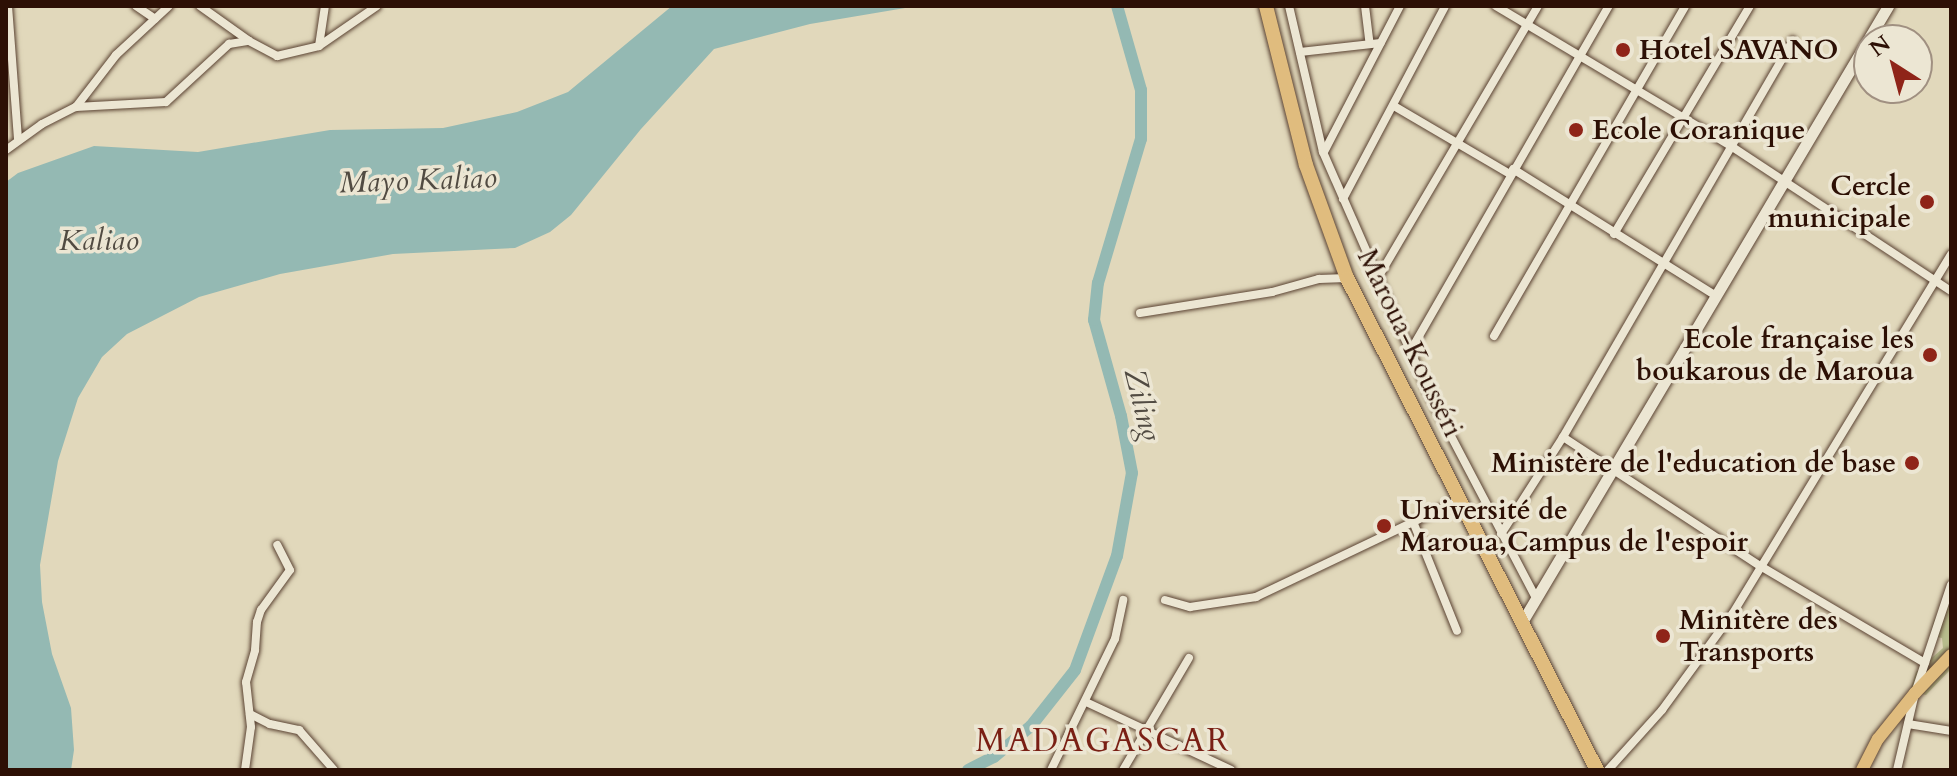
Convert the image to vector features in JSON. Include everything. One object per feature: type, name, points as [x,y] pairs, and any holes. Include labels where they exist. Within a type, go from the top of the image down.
[{"type":"highway","name":"Maroua-Kousséri","points":[[1266,6],[1306,165],[1347,278],[1592,767]]},
{"type":"main road","points":[[1862,770],[1878,739],[1951,655]]},
{"type":"street","points":[[8,6],[8,44],[18,107],[18,139]]},
{"type":"street","points":[[136,6],[155,19]]},
{"type":"street","points":[[6,150],[18,139],[76,107],[116,55],[169,6]]},
{"type":"street","points":[[200,6],[249,41],[277,56],[319,46],[377,6]]},
{"type":"street","points":[[319,46],[325,6]]},
{"type":"street","points":[[1289,6],[1323,152],[1463,464],[1535,596]]},
{"type":"street","points":[[1365,6],[1370,44]]},
{"type":"street","points":[[1323,152],[1400,6]]},
{"type":"street","points":[[1343,199],[1445,6]]},
{"type":"street","points":[[1496,6],[1731,146],[1951,291]]},
{"type":"street","points":[[1379,276],[1538,6]]},
{"type":"street","points":[[1411,350],[1609,6]]},
{"type":"street","points":[[1494,336],[1685,6]]},
{"type":"street","points":[[1614,234],[1750,6]]},
{"type":"street","points":[[1522,622],[1888,6]]},
{"type":"street","points":[[76,107],[166,102],[229,44],[249,41]]},
{"type":"street","points":[[1501,534],[1563,437],[1793,41]]},
{"type":"street","points":[[1300,52],[1380,43]]},
{"type":"street","points":[[1394,106],[1571,206],[1716,296]]},
{"type":"street","points":[[1608,770],[1662,710],[1762,567],[1951,254]]},
{"type":"street","points":[[1140,313],[1272,292],[1319,279],[1347,278]]},
{"type":"street","points":[[1563,437],[1762,567],[1925,663]]},
{"type":"street","points":[[1165,600],[1190,607],[1256,597],[1459,500]]},
{"type":"street","points":[[1414,524],[1457,631]]},
{"type":"street","points":[[245,770],[250,714],[246,682],[255,650],[257,622],[261,610],[290,570],[277,545]]},
{"type":"street","points":[[1897,770],[1915,693],[1951,585]]},
{"type":"street","points":[[1051,770],[1115,639],[1123,600]]},
{"type":"street","points":[[1123,770],[1189,658]]},
{"type":"street","points":[[1086,702],[1231,770]]},
{"type":"street","points":[[250,714],[270,724],[299,730],[334,770]]},
{"type":"street","points":[[1908,724],[1951,731]]},
{"type":"green space","points":[[1951,602],[1951,669],[1926,695],[1910,691],[1916,672],[1943,648],[1942,638],[1930,636],[1934,620]]},
{"type":"water","name":"Kaliao","points":[[672,6],[917,6],[810,24],[714,49],[641,129],[571,215],[550,232],[515,248],[393,254],[280,274],[199,297],[127,334],[102,357],[78,398],[58,461],[40,565],[42,602],[52,654],[71,708],[74,750],[71,770],[6,770],[6,182],[18,173],[94,146],[198,152],[330,130],[443,128],[517,112],[568,92]]},
{"type":"waterway","name":"Ziling","points":[[968,770],[994,757],[1031,726],[1075,670],[1117,556],[1132,473],[1121,416],[1094,320],[1098,283],[1141,139],[1141,90],[1117,6]]},
{"type":"place","name":"Hotel SAVANO","points":[[1623,50]]},
{"type":"place","name":"Ecole Coranique","points":[[1576,130]]},
{"type":"place","name":"Cercle municipale","points":[[1927,202]]},
{"type":"place","name":"Ecole française les boukarous de Maroua","points":[[1930,355]]},
{"type":"place","name":"Ministère de l'education de base","points":[[1912,463]]},
{"type":"place","name":"Université de Maroua,Campus de l'espoir","points":[[1384,526]]},
{"type":"place","name":"Minitère des Transports","points":[[1663,636]]},
{"type":"district","name":"MADAGASCAR","points":[[1103,741]]},
{"type":"water label","name":"Mayo Kaliao","points":[[418,181]]}]
